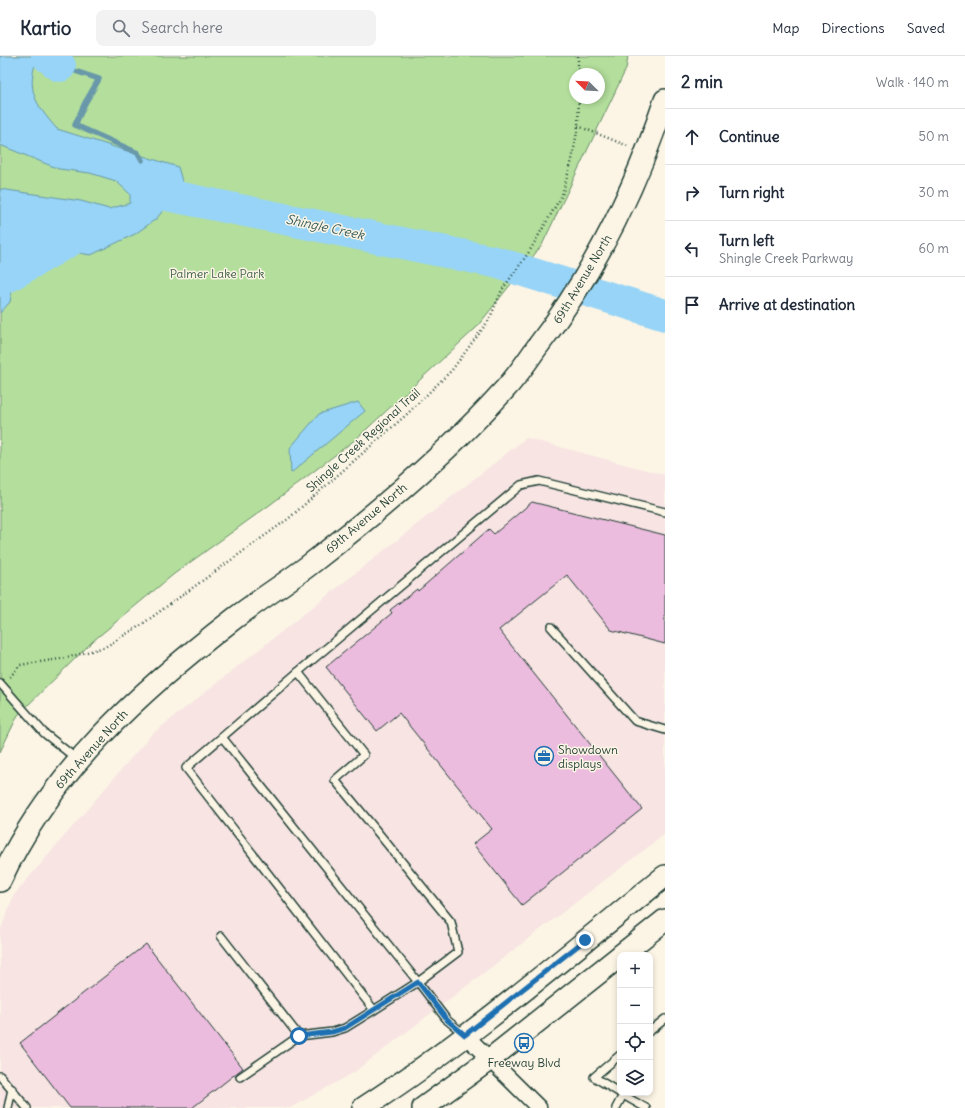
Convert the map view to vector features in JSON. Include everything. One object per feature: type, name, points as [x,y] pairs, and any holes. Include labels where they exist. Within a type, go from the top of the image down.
[{"type":"street","name":"69th Avenue North","points":[[0,881],[27,830],[55,788],[107,728],[140,697],[235,618],[308,566],[386,503],[454,443],[508,386],[567,305],[594,263],[635,180],[665,100]]},
{"type":"street","points":[[363,1108],[394,1088],[465,1035],[665,876]]},
{"type":"street","points":[[624,952],[665,920]]},
{"type":"street","points":[[423,1108],[490,1060],[617,957]]},
{"type":"street","points":[[465,1035],[539,1108]]},
{"type":"lane","points":[[374,1010],[186,768],[521,485],[539,481],[665,512]]},
{"type":"lane","points":[[551,627],[635,721],[665,730]]},
{"type":"lane","points":[[240,1077],[299,1036],[332,1032],[345,1028],[418,982],[458,952],[451,922],[335,780],[364,755],[298,672]]},
{"type":"lane","points":[[1,684],[15,702],[44,733],[78,760]]},
{"type":"lane","points":[[222,737],[447,1020],[465,1035]]},
{"type":"lane","points":[[221,936],[299,1036]]},
{"type":"lane","points":[[653,1029],[665,1019]]},
{"type":"lane","points":[[617,1058],[594,1077],[617,1091]]},
{"type":"lane","points":[[0,1076],[27,1108]]},
{"type":"lane","points":[[8,1108],[12,1090]]},
{"type":"lane","points":[[616,1108],[620,1096]]},
{"type":"lane","points":[[625,1096],[646,1108]]},
{"type":"path","points":[[578,56],[578,68]]},
{"type":"path","name":"Shingle Creek Regional Trail","points":[[1,684],[20,665],[66,658],[105,647],[141,625],[288,520],[401,420],[452,370],[489,320],[502,290],[529,252],[562,195],[572,160],[578,126],[579,104]]},
{"type":"path","points":[[578,126],[632,148]]},
{"type":"shaded area","points":[[526,438],[665,475],[665,834],[353,1073],[290,1108],[0,1108],[0,932],[14,895],[151,735]]},
{"type":"green space","name":"Palmer Lake Park","points":[[0,56],[628,56],[626,69],[542,245],[476,328],[356,439],[271,504],[174,574],[93,641],[18,715],[0,752]]},
{"type":"water","points":[[0,56],[38,56],[32,78],[34,96],[43,112],[57,129],[178,167],[182,181],[176,195],[156,219],[135,234],[91,255],[56,249],[36,255],[23,262],[13,284],[10,302],[0,313],[0,189],[81,201],[109,209],[130,203],[130,194],[116,181],[90,173],[59,169],[0,145]]},
{"type":"water","points":[[358,402],[365,411],[291,473],[290,448],[319,414]]},
{"type":"building","points":[[532,502],[665,535],[665,644],[611,630],[567,575],[499,630],[642,809],[522,905],[473,844],[492,829],[399,713],[377,731],[326,667],[392,613],[390,610],[417,589],[418,591],[489,529],[494,534]]},
{"type":"building","points":[[146,944],[243,1068],[192,1108],[70,1108],[20,1043]]},
{"type":"waterway","points":[[47,56],[60,66]]},
{"type":"waterway","points":[[60,66],[99,79],[85,103],[75,125],[138,153],[142,160]]},
{"type":"waterway","name":"Shingle Creek","points":[[157,193],[495,262],[665,315]]},
{"type":"waterway","name":"Shingle Creek","points":[[0,281],[78,236]]},
{"type":"place","name":"Showdown displays","points":[[544,756]]},
{"type":"place","name":"Freeway Blvd","points":[[524,1043]]},
{"type":"route","points":[[299,1036],[332,1032],[345,1028],[418,982],[447,1020],[465,1035],[585,940]]}]
